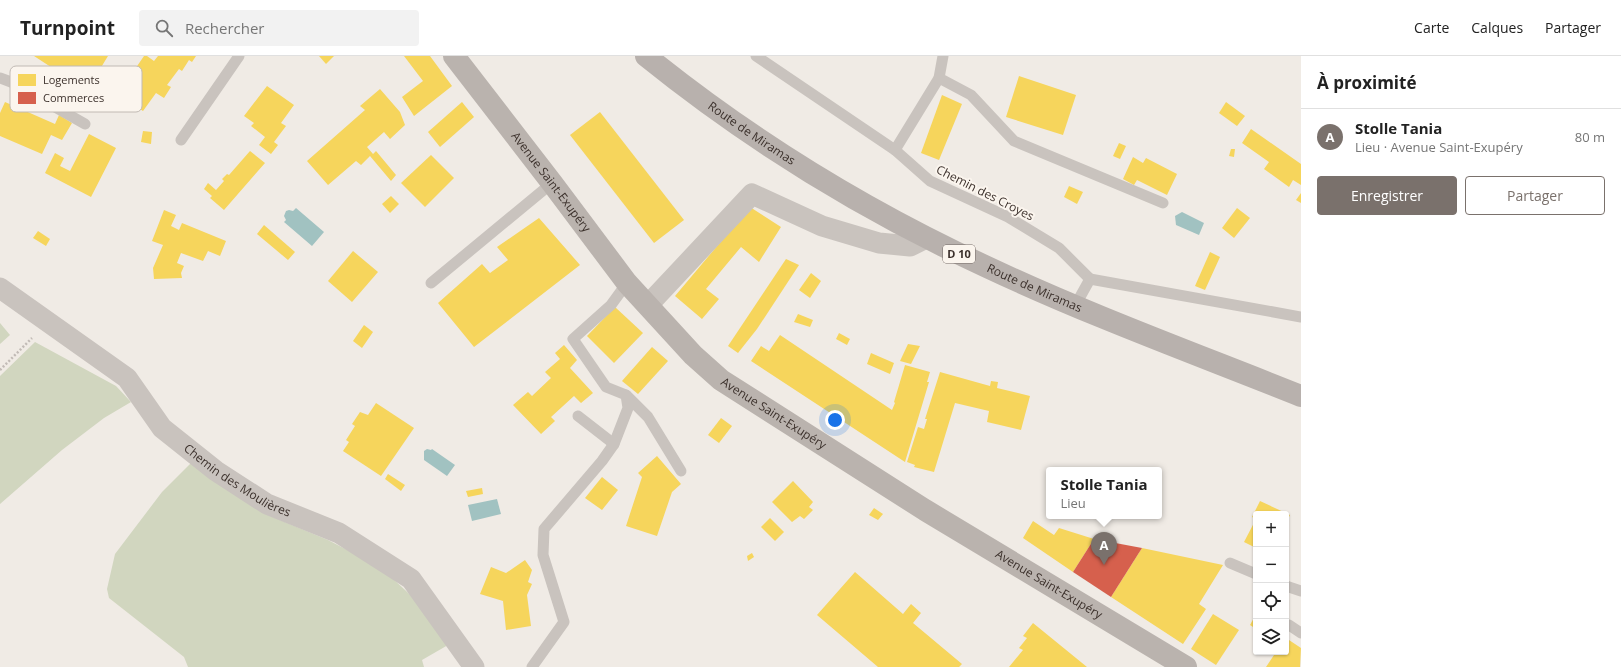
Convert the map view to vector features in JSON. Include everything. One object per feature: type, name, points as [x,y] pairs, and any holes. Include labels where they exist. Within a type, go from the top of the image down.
[{"type":"main road","name":"Route de Miramas","points":[[646,56],[674,79],[760,140],[863,204],[926,238],[987,268],[1076,306],[1301,396]]},
{"type":"street","name":"Avenue Saint-Exupéry","points":[[454,56],[627,283],[693,355],[721,380],[924,510],[1186,667]]},
{"type":"street","points":[[648,305],[752,194],[822,226],[879,243],[910,246],[926,238]]},
{"type":"street","name":"Chemin des Moulières","points":[[0,288],[127,378],[162,428],[216,471],[267,504],[339,534],[411,579],[474,667]]},
{"type":"lane","points":[[181,140],[238,56]]},
{"type":"lane","name":"Chemin des Croyes","points":[[756,56],[895,150],[930,181],[1008,217],[1059,248],[1090,279]]},
{"type":"lane","points":[[895,150],[939,78],[943,56]]},
{"type":"lane","points":[[0,78],[10,82]]},
{"type":"lane","points":[[939,78],[971,95],[1014,141],[1163,203]]},
{"type":"lane","points":[[64,112],[85,124]]},
{"type":"lane","points":[[430,283],[552,183]]},
{"type":"lane","points":[[1076,306],[1090,279],[1301,316]]},
{"type":"lane","points":[[627,283],[611,304],[573,339],[606,387],[626,395],[648,417],[681,471]]},
{"type":"lane","points":[[532,667],[564,622],[543,555],[544,528],[602,461],[614,444],[628,408],[626,395]]},
{"type":"lane","points":[[578,416],[614,444]]},
{"type":"lane","points":[[1230,563],[1253,573]]},
{"type":"lane","points":[[1289,587],[1301,592]]},
{"type":"lane","points":[[1289,625],[1301,633]]},
{"type":"path","points":[[0,370],[48,322]]},
{"type":"green space","points":[[0,323],[10,335],[0,344]]},
{"type":"green space","points":[[35,342],[116,386],[131,402],[104,418],[62,450],[0,504],[0,376]]},
{"type":"green space","points":[[192,462],[263,513],[328,540],[355,554],[390,576],[434,617],[448,645],[422,660],[424,667],[188,667],[184,657],[109,598],[107,589],[115,554],[162,492]]},
{"type":"water","points":[[296,208],[324,232],[312,246],[284,222],[286,220],[284,216],[286,211],[293,211]]},
{"type":"water","points":[[1182,212],[1204,223],[1199,235],[1176,225],[1175,216]]},
{"type":"water","points":[[427,449],[432,449],[455,465],[447,476],[424,460],[424,451]]},
{"type":"water","points":[[497,499],[501,514],[472,521],[468,505]]},
{"type":"building: Logements","points":[[34,56],[108,56],[102,66],[49,66]]},
{"type":"building: Logements","points":[[144,56],[147,56],[154,61],[158,56],[196,56],[192,62],[189,60],[182,71],[179,69],[167,85],[171,87],[164,98],[156,93],[143,111],[142,66],[137,66]]},
{"type":"building: Logements","points":[[319,56],[334,56],[326,64]]},
{"type":"building: Logements","points":[[404,56],[430,56],[452,86],[414,116],[402,97],[423,81]]},
{"type":"building: Logements","points":[[1019,76],[1076,95],[1063,135],[1006,117]]},
{"type":"building: Logements","points":[[267,86],[294,105],[281,123],[286,126],[274,142],[278,145],[271,154],[259,145],[265,137],[251,126],[254,123],[244,116]]},
{"type":"building: Logements","points":[[380,89],[400,112],[405,125],[390,139],[384,132],[367,147],[373,154],[376,151],[396,175],[391,181],[370,156],[361,165],[356,161],[328,185],[307,161],[365,110],[360,106]]},
{"type":"building: Logements","points":[[942,95],[962,104],[939,160],[921,153]]},
{"type":"building: Logements","points":[[5,102],[10,104],[10,112],[28,112],[55,124],[59,115],[72,123],[62,140],[51,135],[42,154],[0,136],[0,113]]},
{"type":"building: Logements","points":[[462,102],[474,117],[440,147],[428,132]]},
{"type":"building: Logements","points":[[1226,102],[1245,116],[1237,126],[1219,113]]},
{"type":"building: Logements","points":[[600,112],[684,220],[654,243],[570,135]]},
{"type":"building: Logements","points":[[1251,129],[1301,164],[1301,185],[1293,180],[1289,187],[1264,169],[1269,162],[1242,143]]},
{"type":"building: Logements","points":[[143,131],[152,132],[151,144],[141,142]]},
{"type":"building: Logements","points":[[89,134],[116,148],[91,197],[45,173],[55,153],[64,158],[60,166],[70,171]]},
{"type":"building: Logements","points":[[1119,143],[1126,146],[1120,159],[1113,156]]},
{"type":"building: Logements","points":[[1231,149],[1235,149],[1234,157],[1229,156]]},
{"type":"building: Logements","points":[[250,151],[265,163],[224,210],[210,198],[212,196],[204,189],[208,183],[216,190],[224,181],[222,179],[227,174],[229,175]]},
{"type":"building: Logements","points":[[431,155],[454,178],[425,207],[401,183]]},
{"type":"building: Logements","points":[[1133,157],[1143,163],[1146,158],[1177,174],[1167,195],[1137,180],[1134,185],[1123,179]]},
{"type":"building: Logements","points":[[1069,186],[1083,192],[1077,204],[1064,197]]},
{"type":"building: Logements","points":[[1301,193],[1301,203],[1296,200]]},
{"type":"building: Logements","points":[[391,196],[399,204],[390,213],[382,204]]},
{"type":"building: Logements","points":[[750,207],[781,227],[759,262],[741,247],[706,289],[719,299],[702,319],[675,296]]},
{"type":"building: Logements","points":[[1237,208],[1250,218],[1234,238],[1222,228]]},
{"type":"building: Logements","points":[[164,210],[176,215],[171,226],[179,230],[182,223],[226,241],[220,256],[208,251],[203,261],[181,253],[177,263],[184,266],[181,273],[182,278],[154,279],[153,268],[163,245],[152,241]]},
{"type":"building: Logements","points":[[539,218],[580,265],[474,347],[438,303],[482,264],[490,273],[508,260],[497,247]]},
{"type":"building: Logements","points":[[264,225],[295,252],[288,260],[257,234]]},
{"type":"building: Logements","points":[[38,231],[50,239],[46,246],[33,238]]},
{"type":"building: Logements","points":[[353,251],[378,272],[352,302],[328,281]]},
{"type":"building: Logements","points":[[1210,252],[1220,257],[1205,290],[1195,286]]},
{"type":"building: Logements","points":[[786,259],[799,265],[757,329],[738,353],[728,346]]},
{"type":"building: Logements","points":[[811,273],[821,281],[810,298],[799,290]]},
{"type":"building: Logements","points":[[615,307],[643,333],[614,363],[587,336]]},
{"type":"building: Logements","points":[[798,314],[813,320],[810,327],[794,322]]},
{"type":"building: Logements","points":[[364,325],[373,332],[362,348],[353,341]]},
{"type":"building: Logements","points":[[839,333],[850,339],[847,345],[836,339]]},
{"type":"building: Logements","points":[[780,335],[892,410],[905,365],[930,372],[927,382],[929,382],[905,462],[751,361],[761,346],[769,351]]},
{"type":"building: Logements","points":[[908,344],[920,346],[911,364],[900,361]]},
{"type":"building: Logements","points":[[564,345],[577,360],[570,368],[593,393],[581,403],[574,396],[551,417],[555,421],[541,434],[513,405],[528,392],[532,396],[551,378],[545,372],[560,359],[555,353]]},
{"type":"building: Logements","points":[[652,347],[668,361],[638,394],[622,381]]},
{"type":"building: Logements","points":[[871,353],[894,363],[890,374],[867,364]]},
{"type":"building: Logements","points":[[940,372],[990,386],[991,381],[998,382],[997,388],[1030,396],[1021,430],[987,422],[989,411],[955,403],[934,472],[914,467],[915,465],[907,462],[918,427],[924,429],[927,419],[925,419]]},
{"type":"building: Logements","points":[[376,403],[414,428],[381,476],[343,451],[349,442],[346,440],[355,426],[352,424],[360,412],[368,415]]},
{"type":"building: Logements","points":[[721,418],[732,426],[719,443],[708,435]]},
{"type":"building: Logements","points":[[657,456],[681,484],[672,492],[657,536],[626,526],[642,477],[638,473]]},
{"type":"building: Logements","points":[[388,474],[405,485],[401,491],[385,479]]},
{"type":"building: Logements","points":[[602,477],[618,490],[602,510],[585,498]]},
{"type":"building: Logements","points":[[793,481],[813,502],[809,507],[813,510],[804,519],[800,516],[792,522],[772,502]]},
{"type":"building: Logements","points":[[482,488],[483,494],[468,497],[466,491]]},
{"type":"building: Logements","points":[[1260,501],[1281,511],[1255,511]]},
{"type":"building: Logements","points":[[874,508],[883,514],[878,520],[869,515]]},
{"type":"building: Logements","points":[[770,518],[784,532],[775,541],[761,527]]},
{"type":"building: Logements","points":[[1033,521],[1054,535],[1059,528],[1094,539],[1073,572],[1023,538]]},
{"type":"building: Logements","points":[[1253,525],[1253,546],[1244,542]]},
{"type":"building: Logements","points":[[1142,548],[1223,565],[1199,604],[1206,609],[1183,644],[1111,597]]},
{"type":"building: Logements","points":[[752,553],[754,557],[748,561],[747,556]]},
{"type":"building: Logements","points":[[525,560],[532,570],[528,582],[532,584],[527,595],[531,626],[506,630],[503,601],[480,594],[491,567],[506,573]]},
{"type":"building: Logements","points":[[855,572],[903,614],[911,604],[921,613],[913,623],[962,664],[959,667],[878,667],[817,615]]},
{"type":"building: Logements","points":[[1213,614],[1239,630],[1216,665],[1191,649]]},
{"type":"building: Logements","points":[[1253,620],[1253,627],[1250,625]]},
{"type":"building: Logements","points":[[1033,623],[1087,667],[1009,667],[1023,650],[1019,648],[1027,638],[1023,636]]},
{"type":"building: Logements","points":[[1289,640],[1301,648],[1300,667],[1266,667],[1274,655],[1289,655]]},
{"type":"building: Commerces","points":[[1094,539],[1142,548],[1111,597],[1073,572]]},
{"type":"place","name":"Stolle Tania","points":[[1104,565]]}]
